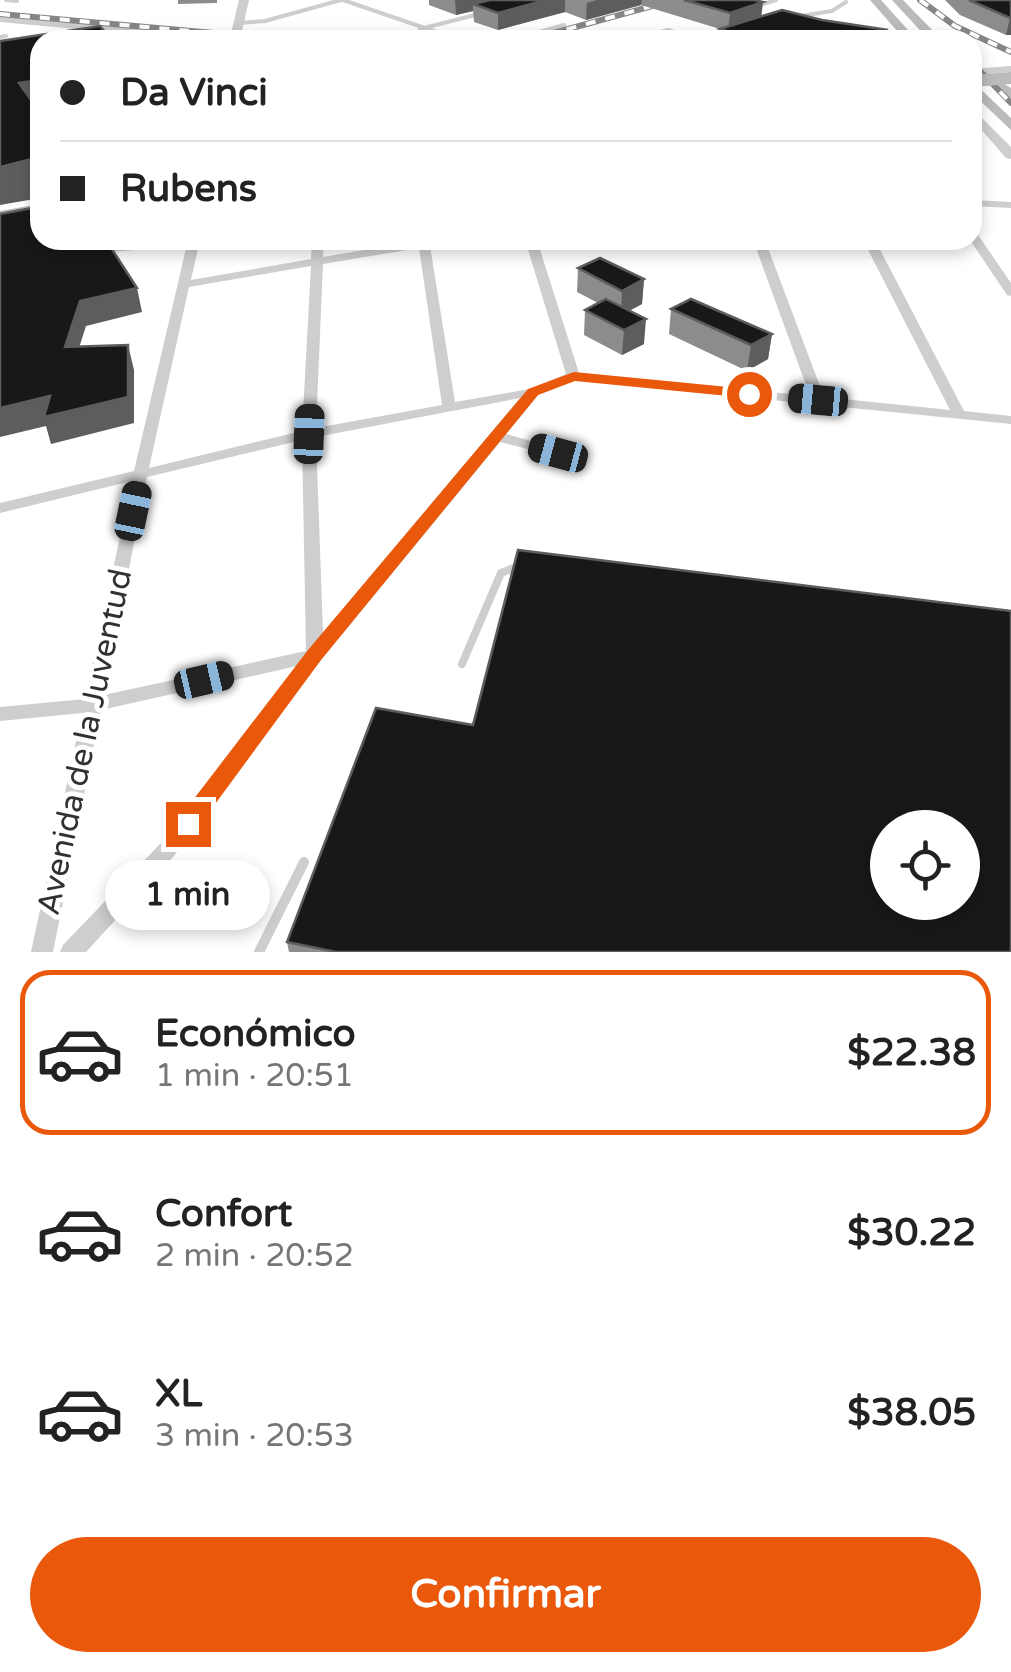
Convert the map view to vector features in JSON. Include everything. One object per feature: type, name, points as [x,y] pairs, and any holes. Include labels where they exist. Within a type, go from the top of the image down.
[{"type":"main road","points":[[876,0],[902,30]]},
{"type":"main road","points":[[898,0],[926,30]]},
{"type":"main road","points":[[991,79],[1011,126]]},
{"type":"main road","points":[[982,122],[1011,140]]},
{"type":"main road","points":[[0,216],[30,211]]},
{"type":"main road","points":[[0,225],[30,220]]},
{"type":"street","points":[[236,30],[244,0]]},
{"type":"street","points":[[2,30],[30,30]]},
{"type":"street","points":[[982,125],[1011,156]]},
{"type":"street","points":[[982,203],[1011,205]]},
{"type":"street","points":[[982,249],[1011,292]]},
{"type":"street","name":"Avenida de la Juventud","points":[[42,952],[141,472],[192,250]]},
{"type":"street","points":[[314,655],[309,434],[318,250]]},
{"type":"street","points":[[186,284],[380,250]]},
{"type":"street","points":[[425,250],[449,407]]},
{"type":"street","points":[[534,250],[574,376]]},
{"type":"street","points":[[763,250],[818,400]]},
{"type":"street","points":[[873,250],[959,414]]},
{"type":"street","points":[[0,508],[309,434],[533,392],[574,376],[1011,420]]},
{"type":"street","points":[[72,952],[167,850],[314,655],[533,392]]},
{"type":"street","points":[[498,438],[558,453]]},
{"type":"street","points":[[0,714],[93,705],[314,655]]},
{"type":"lane","points":[[6,0],[17,1]]},
{"type":"lane","points":[[239,22],[265,21],[342,0],[424,30]]},
{"type":"lane","points":[[758,14],[752,8],[776,0]]},
{"type":"lane","points":[[791,18],[832,10],[846,2]]},
{"type":"lane","points":[[420,29],[494,10]]},
{"type":"lane","points":[[546,30],[564,25]]},
{"type":"lane","points":[[462,664],[501,573],[524,564]]},
{"type":"lane","points":[[259,952],[304,862]]},
{"type":"building","points":[[490,0],[546,0],[498,13],[473,4]]},
{"type":"building","points":[[684,0],[754,0],[763,2],[730,13]]},
{"type":"building","points":[[969,0],[1011,0],[1011,18],[1010,18]]},
{"type":"building","points":[[782,10],[888,30],[723,30],[720,29]]},
{"type":"building","points":[[30,36],[30,81],[19,83],[30,99],[30,160],[0,167],[0,41]]},
{"type":"building","points":[[30,208],[30,250],[112,250],[137,288],[80,301],[65,347],[128,345],[128,397],[44,417],[50,396],[0,408],[0,214]]},
{"type":"building","points":[[600,258],[644,279],[622,291],[578,268]]},
{"type":"building","points":[[606,299],[646,319],[624,330],[585,310]]},
{"type":"building","points":[[691,299],[772,334],[751,345],[671,309]]},
{"type":"building","points":[[518,550],[1011,611],[1011,952],[336,952],[287,942],[376,708],[473,725]]},
{"type":"railway","points":[[564,30],[674,0]]},
{"type":"railway","points":[[920,0],[964,30]]},
{"type":"railway","points":[[0,14],[180,30]]},
{"type":"railway","points":[[982,39],[1011,52]]},
{"type":"railway","points":[[982,73],[1011,103]]},
{"type":"route","points":[[188,824],[314,655],[533,392],[574,376],[749,394]]}]
